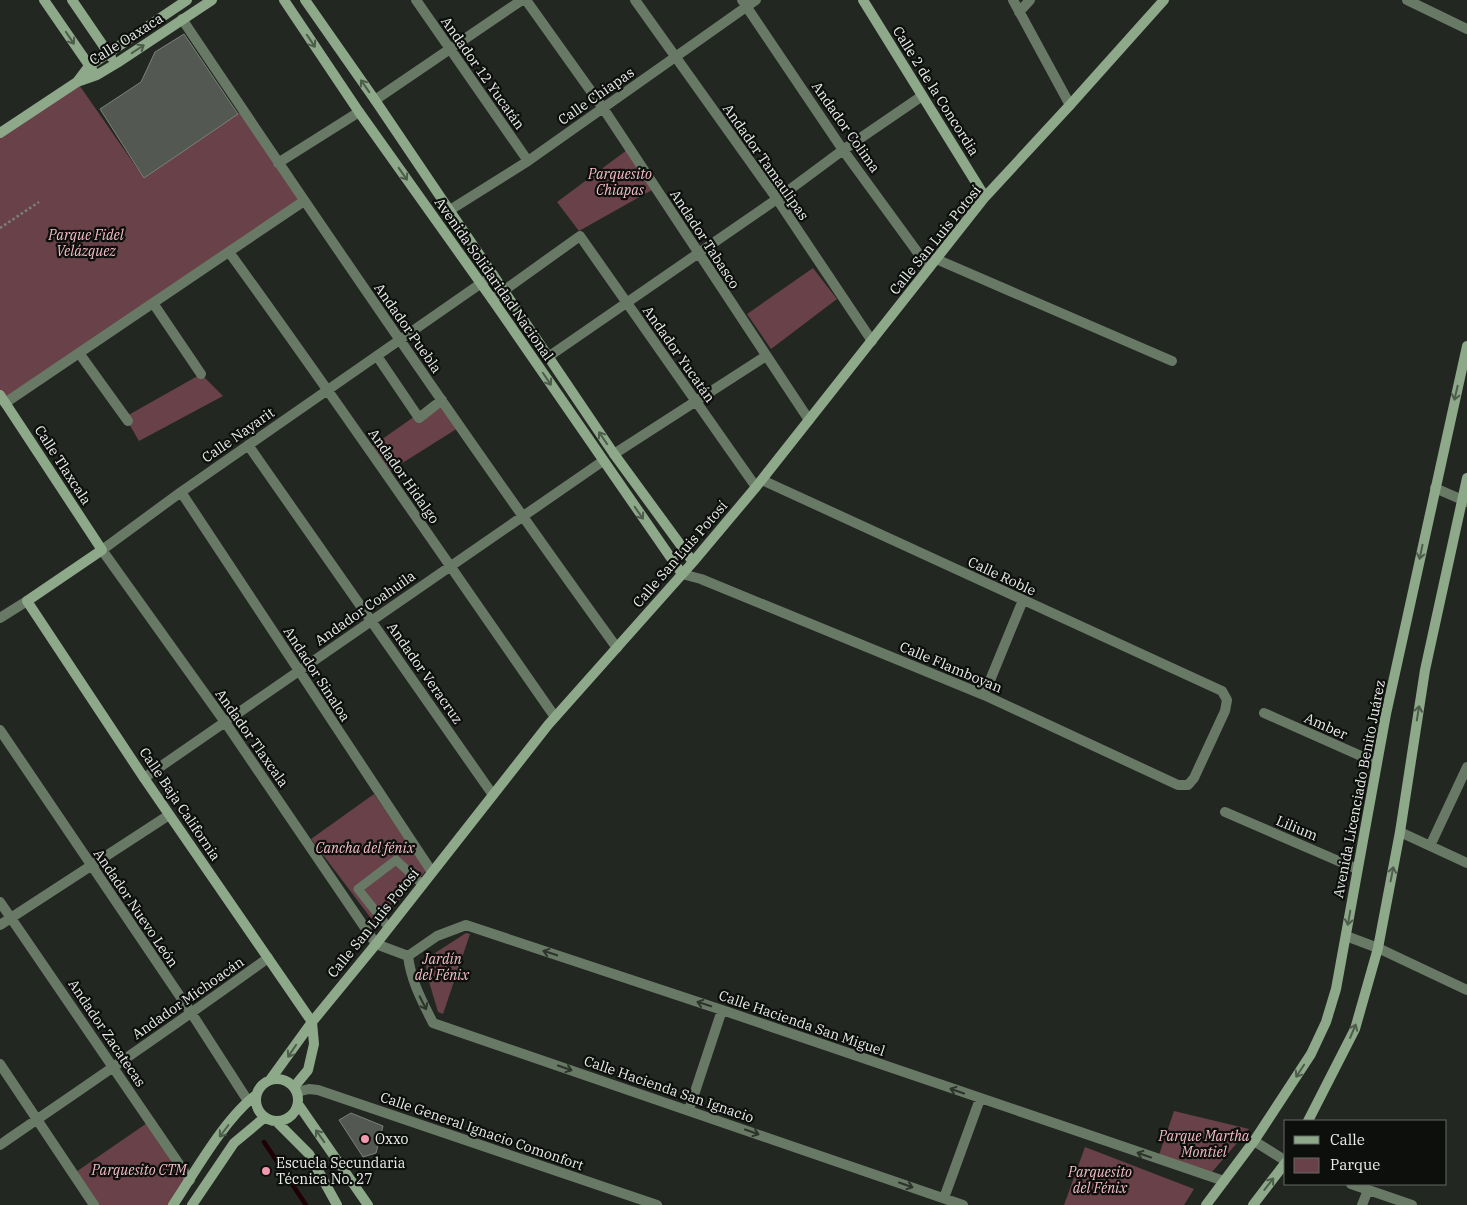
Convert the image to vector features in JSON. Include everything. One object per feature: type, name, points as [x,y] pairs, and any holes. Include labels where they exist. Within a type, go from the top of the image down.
[{"type":"main road","points":[[44,0],[97,75]]},
{"type":"main road","points":[[72,0],[116,64]]},
{"type":"main road","name":"Calle Oaxaca","points":[[77,82],[89,66],[187,0]]},
{"type":"main road","name":"Calle Oaxaca","points":[[0,133],[77,82],[97,75],[116,64],[212,0]]},
{"type":"main road","name":"Avenida Solidaridad Nacional","points":[[284,0],[359,112],[492,299],[682,574]]},
{"type":"main road","name":"Avenida Solidaridad Nacional","points":[[305,0],[450,210],[614,454],[693,562]]},
{"type":"main road","name":"Calle 2 de la Concordia","points":[[863,0],[985,197]]},
{"type":"main road","name":"Calle San Luis Potosí","points":[[270,1080],[312,1022],[389,928],[555,717],[693,562],[759,484],[985,197],[1164,0]]},
{"type":"main road","name":"Avenida Licenciado Benito Juárez","points":[[1206,1205],[1254,1141],[1311,1054],[1326,1022],[1336,989],[1386,714],[1467,346]]},
{"type":"main road","name":"Calle Tlaxcala","points":[[3,399],[102,550]]},
{"type":"main road","points":[[1309,1120],[1355,1029],[1378,948],[1400,832],[1425,670],[1465,501],[1467,478]]},
{"type":"main road","name":"Calle Nayarit","points":[[27,601],[102,550]]},
{"type":"main road","name":"Calle Baja California","points":[[27,601],[169,815],[312,1022]]},
{"type":"main road","points":[[295,1089],[308,1070],[314,1044],[312,1022]]},
{"type":"main road","points":[[173,1205],[224,1130],[261,1086],[270,1080],[279,1079],[287,1081],[295,1089],[298,1104],[368,1205]]},
{"type":"main road","points":[[252,1098],[258,1112],[264,1118],[277,1122],[309,1154],[338,1205]]},
{"type":"main road","points":[[277,1122],[286,1120],[294,1113],[298,1104]]},
{"type":"main road","points":[[192,1205],[234,1143],[264,1118]]},
{"type":"main road","points":[[1253,1205],[1284,1165]]},
{"type":"street","name":"Andador 12 Yucatán","points":[[416,0],[528,161]]},
{"type":"street","points":[[375,100],[522,0]]},
{"type":"street","name":"Andador Tabasco","points":[[526,0],[603,108],[809,420]]},
{"type":"street","name":"Andador Tamaulipas","points":[[635,0],[777,199],[872,341]]},
{"type":"street","name":"Calle Chiapas","points":[[450,210],[528,161],[675,58],[745,3],[756,0]]},
{"type":"street","points":[[1012,0],[1070,105]]},
{"type":"street","points":[[1019,12],[1030,0]]},
{"type":"street","points":[[1407,0],[1467,29]]},
{"type":"street","name":"Andador Colima","points":[[745,3],[843,150],[929,268]]},
{"type":"street","name":"Andador Puebla","points":[[182,19],[399,340],[522,517],[617,648]]},
{"type":"street","points":[[548,357],[922,96]]},
{"type":"street","points":[[278,162],[359,112]]},
{"type":"street","points":[[3,399],[79,353],[304,201]]},
{"type":"street","name":"Andador Yucatán","points":[[504,290],[580,236],[696,402],[759,484]]},
{"type":"street","name":"Andador Hidalgo","points":[[229,252],[328,389],[555,717]]},
{"type":"street","points":[[936,259],[1172,361]]},
{"type":"street","name":"Calle Nayarit","points":[[102,550],[248,444],[493,275]]},
{"type":"street","points":[[492,299],[504,290]]},
{"type":"street","points":[[153,303],[201,374]]},
{"type":"street","points":[[79,353],[128,421]]},
{"type":"street","points":[[377,356],[419,418],[442,400]]},
{"type":"street","points":[[614,454],[766,356]]},
{"type":"street","name":"Andador Veracruz","points":[[248,444],[493,795]]},
{"type":"street","name":"Andador Coahuila","points":[[144,778],[603,462]]},
{"type":"street","name":"Calle Roble","points":[[759,484],[1023,600],[1222,691],[1227,700],[1221,720],[1194,778],[1188,784]]},
{"type":"street","points":[[1435,488],[1465,501]]},
{"type":"street","name":"Andador Sinaloa","points":[[180,492],[432,872]]},
{"type":"street","name":"Andador Tlaxcala","points":[[102,550],[224,722],[376,944]]},
{"type":"street","points":[[693,562],[702,579]]},
{"type":"street","name":"Calle Flamboyan","points":[[682,574],[702,579],[984,695],[1178,785],[1188,784]]},
{"type":"street","points":[[984,695],[1023,600]]},
{"type":"street","name":"Calle Nayarit","points":[[0,618],[27,601]]},
{"type":"street","name":"Amber","points":[[1264,713],[1378,763]]},
{"type":"street","name":"Andador Nuevo León","points":[[0,730],[90,866],[252,1098]]},
{"type":"street","points":[[1430,846],[1467,766]]},
{"type":"street","name":"Lilium","points":[[1225,812],[1357,869]]},
{"type":"street","points":[[0,925],[169,815]]},
{"type":"street","points":[[1400,832],[1467,863]]},
{"type":"street","name":"Andador Zacatecas","points":[[0,902],[190,1180]]},
{"type":"street","name":"Calle Hacienda San Miguel","points":[[408,956],[437,936],[466,925],[1224,1181]]},
{"type":"street","points":[[1346,936],[1378,948],[1467,990]]},
{"type":"street","points":[[376,944],[408,956]]},
{"type":"street","name":"Calle Hacienda San Ignacio","points":[[408,956],[410,970],[417,991],[433,1023],[963,1205]]},
{"type":"street","name":"Andador Michoacán","points":[[0,1145],[113,1066],[192,1014],[268,958]]},
{"type":"street","points":[[689,1110],[722,1010]]},
{"type":"street","points":[[0,1064],[94,1205]]},
{"type":"street","name":"Calle General Ignacio Comonfort","points":[[295,1089],[318,1090],[657,1205]]},
{"type":"street","points":[[944,1198],[980,1099]]},
{"type":"street","points":[[1254,1141],[1284,1161]]},
{"type":"street","points":[[1354,1185],[1412,1205]]},
{"type":"street","points":[[1362,1205],[1368,1190]]},
{"type":"lane","points":[[389,928],[358,889],[396,860],[422,884]]},
{"type":"path","points":[[0,228],[39,202]]},
{"type":"green space","name":"Parque Fidel Velázquez","points":[[77,82],[144,178],[243,110],[304,201],[15,397],[0,395],[0,133]]},
{"type":"green space","name":"Parquesito Chiapas","points":[[627,150],[652,190],[579,231],[557,202]]},
{"type":"green space","points":[[813,268],[837,299],[771,349],[747,314]]},
{"type":"green space","points":[[201,374],[223,396],[139,441],[125,417]]},
{"type":"green space","points":[[438,400],[458,428],[385,474],[368,449]]},
{"type":"green space","name":"Cancha del fénix","points":[[374,794],[426,871],[376,925],[311,839]]},
{"type":"green space","name":"Jardín del Fénix","points":[[466,933],[470,934],[443,1014],[438,1012],[427,975],[426,963],[432,955]]},
{"type":"green space","name":"Parque Martha Montiel","points":[[1174,1111],[1249,1129],[1212,1172],[1159,1155]]},
{"type":"green space","name":"Parquesito CTM","points":[[150,1121],[190,1180],[173,1205],[94,1205],[73,1174]]},
{"type":"green space","name":"Parquesito del Fénix","points":[[1085,1147],[1194,1189],[1184,1205],[1064,1205]]},
{"type":"building","points":[[184,34],[238,114],[144,178],[100,109],[141,82],[155,52]]},
{"type":"building","name":"Oxxo","points":[[351,1113],[383,1126],[376,1153],[363,1157],[339,1120]]},
{"type":"waterway","points":[[264,1142],[306,1205]]},
{"type":"place","name":"Oxxo","points":[[365,1139]]},
{"type":"place","name":"Escuela Secundaria Técnica No. 27","points":[[266,1171]]}]
